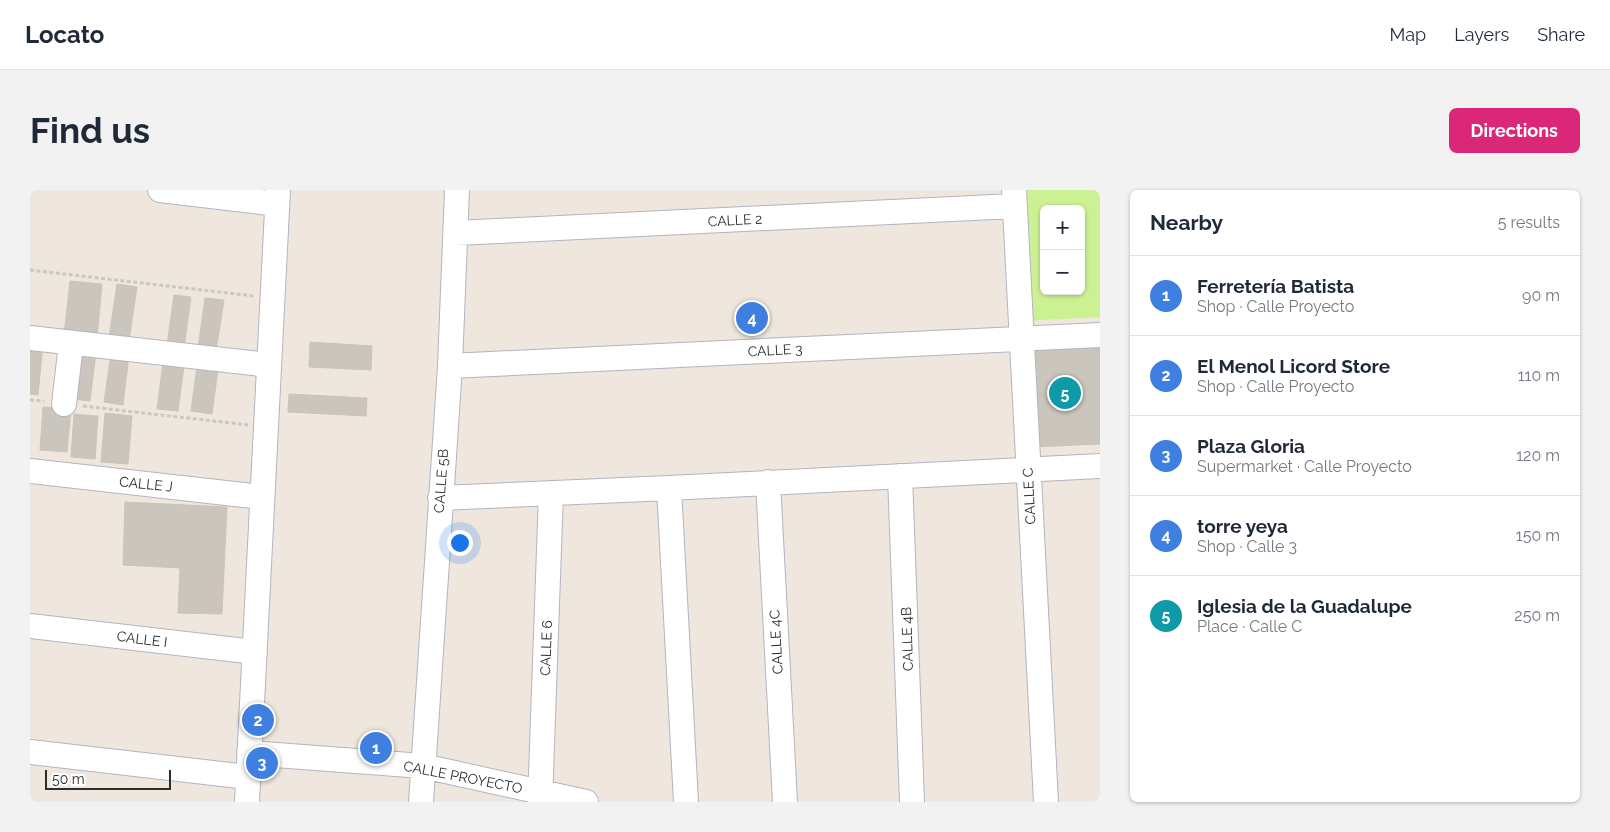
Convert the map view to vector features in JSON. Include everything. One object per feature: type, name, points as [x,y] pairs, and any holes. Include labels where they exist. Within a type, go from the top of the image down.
[{"type":"street","points":[[160,190],[278,197],[247,802]]},
{"type":"street","name":"CALLE 5B","points":[[421,802],[450,366],[457,190]]},
{"type":"street","name":"CALLE 2","points":[[456,233],[1014,198]]},
{"type":"street","name":"CALLE C","points":[[1014,198],[1046,802]]},
{"type":"street","name":"CALLE 3","points":[[450,366],[1100,335]]},
{"type":"street","points":[[30,338],[70,344],[269,364]]},
{"type":"street","points":[[64,404],[70,344]]},
{"type":"street","points":[[440,498],[1100,466]]},
{"type":"street","name":"CALLE J","points":[[30,471],[262,497]]},
{"type":"street","name":"CALLE 4B","points":[[900,476],[912,802]]},
{"type":"street","name":"CALLE 4C","points":[[768,482],[785,802]]},
{"type":"street","points":[[669,488],[686,802]]},
{"type":"street","name":"CALLE 6","points":[[540,797],[551,493]]},
{"type":"street","name":"CALLE I","points":[[30,626],[255,652]]},
{"type":"street","points":[[30,752],[248,777]]},
{"type":"street","name":"CALLE PROYECTO","points":[[249,753],[423,766],[540,797],[586,802]]},
{"type":"path","points":[[30,270],[272,298]]},
{"type":"path","points":[[30,400],[266,427]]},
{"type":"green space","points":[[1018,190],[1100,190],[1100,317],[1024,321]]},
{"type":"building","points":[[70,281],[102,284],[97,338],[64,335]]},
{"type":"building","points":[[117,284],[137,287],[129,341],[109,338]]},
{"type":"building","points":[[174,295],[191,297],[184,348],[167,345]]},
{"type":"building","points":[[205,298],[224,300],[216,351],[198,348]]},
{"type":"building","points":[[1100,340],[1100,444],[1033,447],[1026,343]]},
{"type":"building","points":[[310,342],[372,346],[371,370],[309,367]]},
{"type":"building","points":[[30,343],[43,344],[38,395],[30,394]]},
{"type":"building","points":[[77,350],[96,352],[90,401],[71,399]]},
{"type":"building","points":[[111,353],[129,355],[123,405],[104,402]]},
{"type":"building","points":[[164,355],[185,358],[178,411],[157,409]]},
{"type":"building","points":[[198,359],[219,362],[212,414],[191,411]]},
{"type":"building","points":[[289,394],[367,398],[366,416],[288,412]]},
{"type":"building","points":[[43,407],[71,409],[67,452],[40,450]]},
{"type":"building","points":[[105,413],[132,416],[128,464],[101,462]]},
{"type":"building","points":[[74,414],[98,416],[95,459],[71,457]]},
{"type":"building","points":[[125,502],[227,507],[222,614],[178,613],[180,568],[123,565]]},
{"type":"place","name":"torre yeya","points":[[752,318]]},
{"type":"place","name":"Iglesia de la Guadalupe","points":[[1065,393]]},
{"type":"place","name":"El Menol Licord Store","points":[[258,720]]},
{"type":"place","name":"Ferretería Batista","points":[[376,748]]},
{"type":"place","name":"Plaza Gloria","points":[[262,763]]}]
